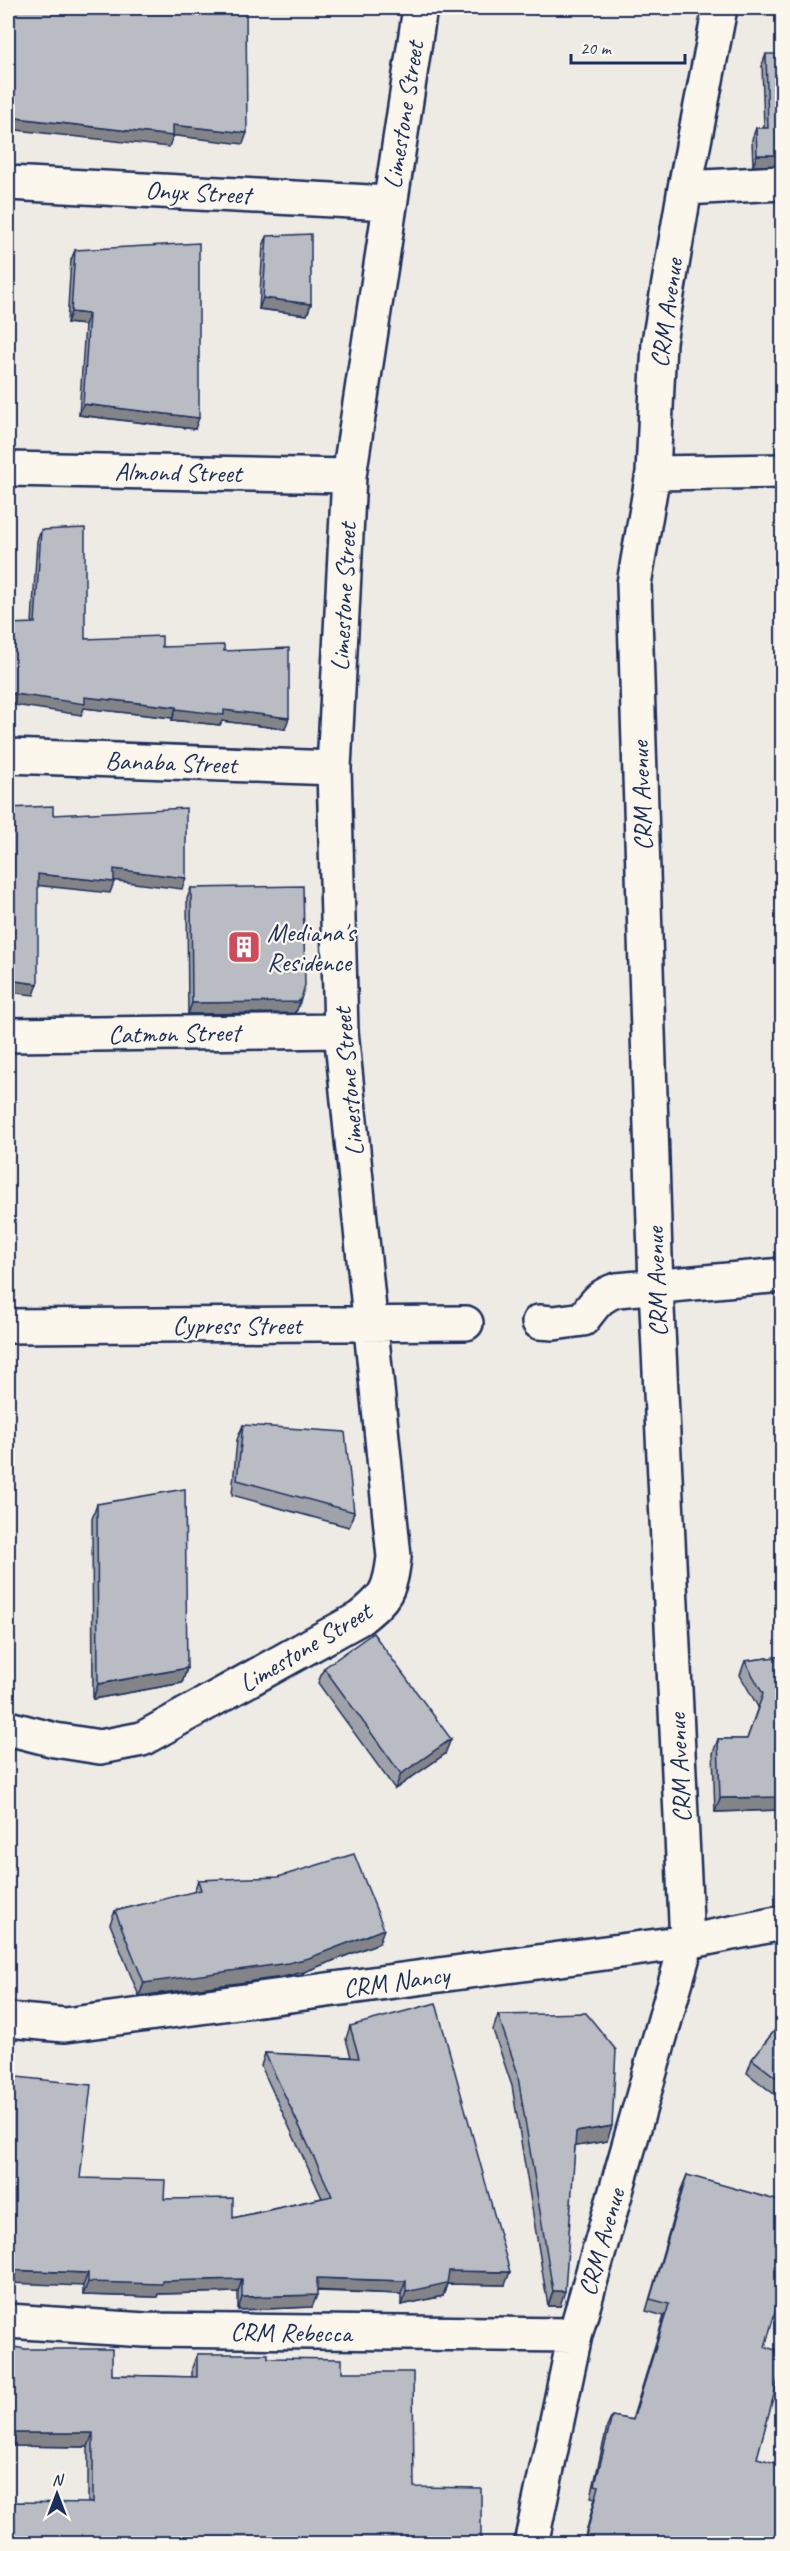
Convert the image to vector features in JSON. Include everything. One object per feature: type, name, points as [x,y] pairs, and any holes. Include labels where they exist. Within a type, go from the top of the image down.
[{"type":"street","name":"Limestone Street","points":[[8,1728],[55,1740],[100,1747],[142,1738],[360,1618],[382,1601],[391,1581],[394,1557],[341,1031],[334,768],[349,476],[420,8]]},
{"type":"street","name":"CRM Avenue","points":[[531,2544],[575,2335],[687,1942],[656,1287],[634,584],[653,473],[659,342],[685,188],[720,8]]},
{"type":"street","name":"Onyx Street","points":[[8,183],[389,203]]},
{"type":"street","points":[[685,188],[783,183]]},
{"type":"street","name":"Almond Street","points":[[8,469],[349,476]]},
{"type":"street","points":[[653,473],[783,471]]},
{"type":"street","name":"Banaba Street","points":[[8,756],[334,768]]},
{"type":"street","name":"Catmon Street","points":[[8,1035],[341,1031]]},
{"type":"street","points":[[539,1322],[554,1323],[583,1319],[596,1300],[606,1293],[783,1275]]},
{"type":"street","name":"Cypress Street","points":[[8,1326],[466,1323]]},
{"type":"street","name":"CRM Nancy","points":[[8,2020],[65,2025],[687,1942],[783,1923]]},
{"type":"street","name":"CRM Rebecca","points":[[8,2321],[145,2330],[575,2335]]},
{"type":"building","points":[[8,8],[246,8],[247,133],[173,125],[173,136],[8,117]]},
{"type":"building","points":[[766,54],[783,54],[783,155],[757,155],[756,128],[768,128]]},
{"type":"building","points":[[311,234],[311,304],[263,298],[267,236]]},
{"type":"building","points":[[199,243],[199,418],[83,404],[89,314],[71,312],[75,250]]},
{"type":"building","points":[[85,528],[85,639],[162,636],[162,647],[224,645],[224,651],[289,648],[289,718],[224,710],[224,715],[85,697],[85,704],[8,693],[8,624],[35,623],[41,530]]},
{"type":"building","points":[[53,806],[53,815],[186,808],[186,878],[114,869],[114,882],[38,874],[38,984],[8,980],[8,808]]},
{"type":"building","name":"Mediana's Residence","points":[[303,886],[305,985],[301,999],[298,1002],[192,1003],[191,888]]},
{"type":"building","points":[[243,1425],[345,1432],[354,1512],[237,1480]]},
{"type":"building","points":[[185,1489],[187,1668],[98,1684],[97,1504]]},
{"type":"building","points":[[373,1633],[451,1739],[401,1774],[324,1668]]},
{"type":"building","points":[[783,1656],[783,1797],[720,1798],[718,1739],[747,1739],[763,1694],[745,1661]]},
{"type":"building","points":[[354,1854],[384,1929],[309,1958],[288,1963],[144,1983],[115,1911],[201,1890],[198,1880],[278,1877]]},
{"type":"building","points":[[436,2003],[510,2272],[449,2271],[447,2283],[406,2292],[406,2281],[317,2278],[317,2295],[242,2297],[242,2279],[162,2281],[162,2284],[88,2282],[88,2273],[8,2270],[8,2076],[91,2085],[80,2178],[165,2180],[164,2199],[233,2198],[233,2218],[332,2196],[265,2053],[359,2058],[350,2026]]},
{"type":"building","points":[[586,2013],[616,2050],[612,2126],[576,2132],[565,2291],[553,2291],[517,2071],[498,2015]]},
{"type":"building","points":[[783,2020],[783,2083],[752,2059]]},
{"type":"building","points":[[687,2175],[783,2202],[783,2285],[765,2347],[783,2352],[783,2361],[757,2458],[783,2465],[783,2515],[776,2539],[783,2541],[783,2544],[584,2544],[599,2486],[595,2485],[612,2416],[633,2420],[669,2304],[650,2299]]},
{"type":"building","points":[[8,2346],[25,2349],[112,2349],[112,2375],[197,2377],[197,2354],[268,2354],[268,2358],[342,2359],[342,2372],[413,2372],[414,2487],[481,2488],[481,2544],[8,2544],[8,2502],[93,2503],[93,2433],[8,2433]]},
{"type":"place","name":"Mediana's Residence","points":[[244,947]]}]
